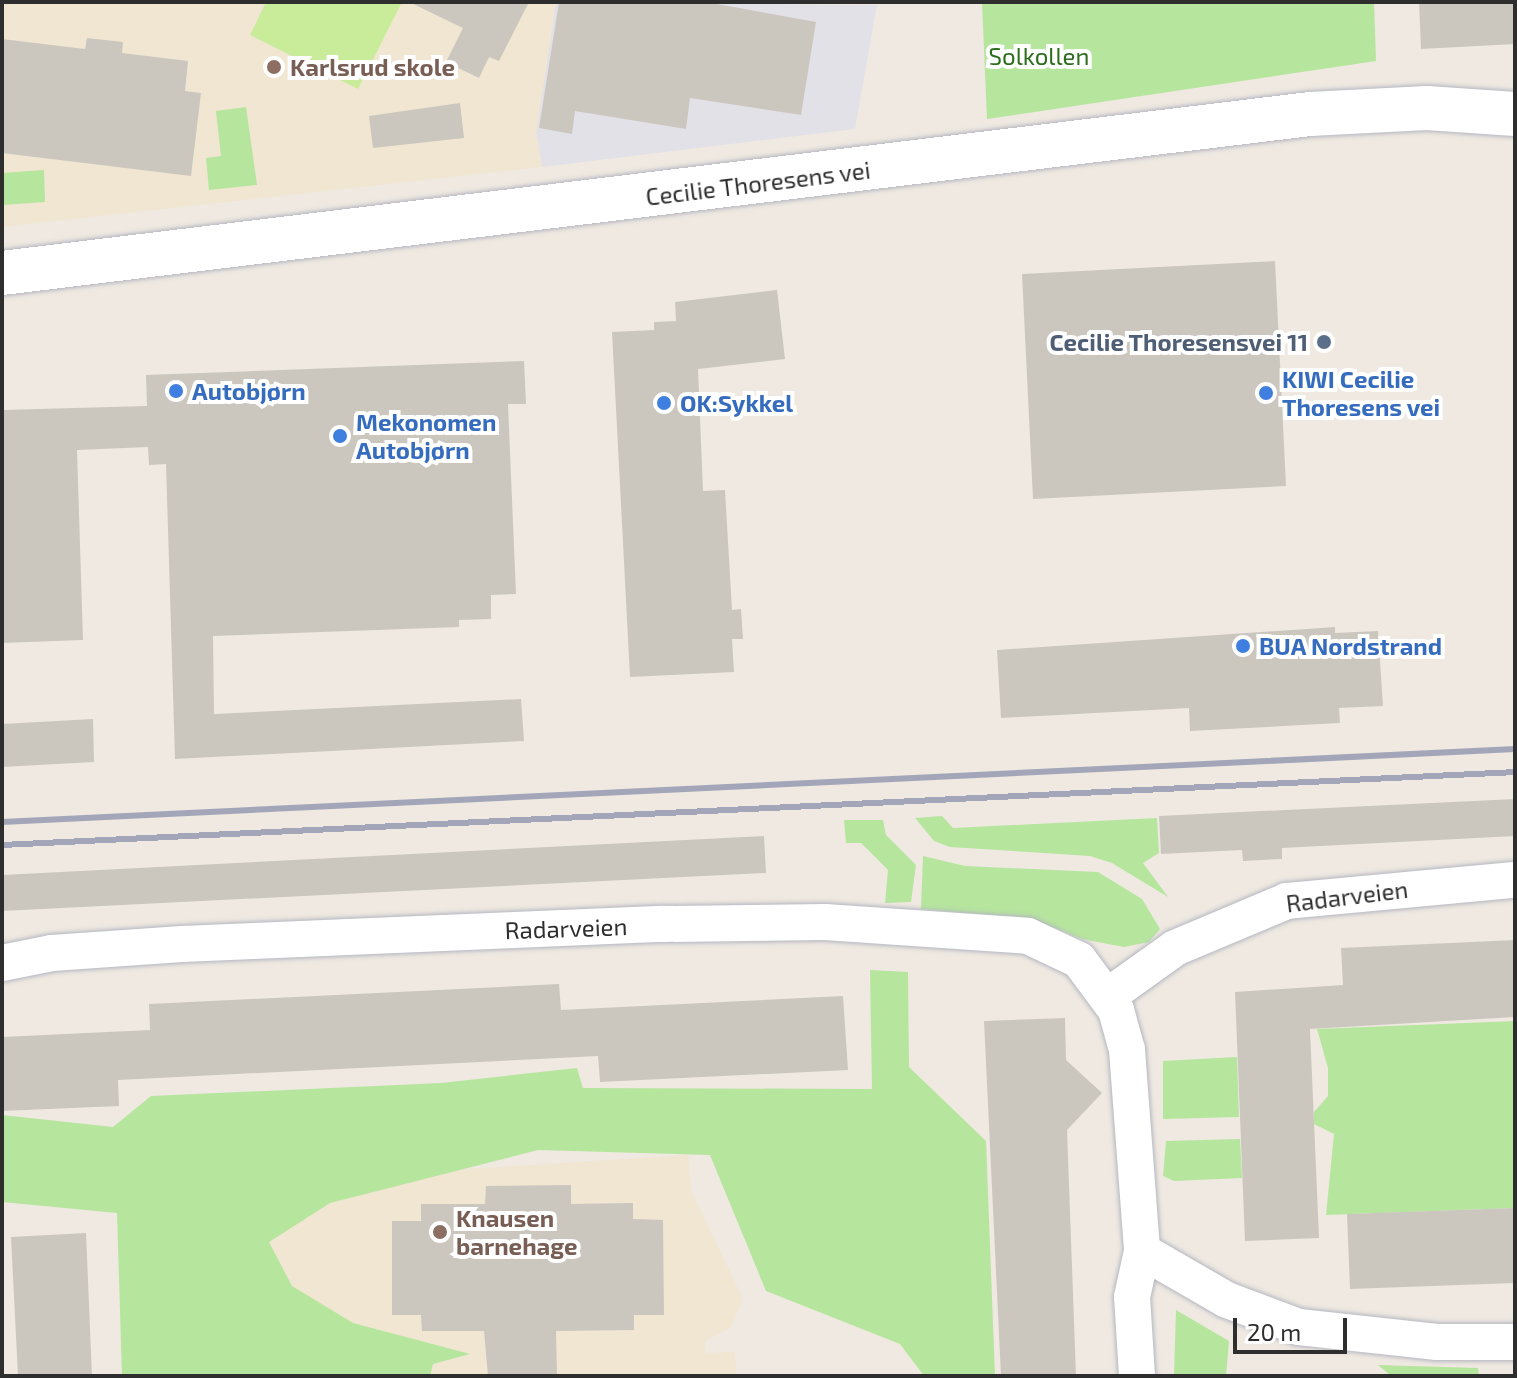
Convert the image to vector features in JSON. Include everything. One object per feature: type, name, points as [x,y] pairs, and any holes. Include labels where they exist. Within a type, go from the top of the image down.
[{"type":"street","name":"Cecilie Thoresens vei","points":[[2,273],[1310,114],[1427,108],[1515,114]]},
{"type":"street","name":"Radarveien","points":[[1108,996],[1175,948],[1287,901],[1515,880]]},
{"type":"street","name":"Radarveien","points":[[2,963],[52,953],[182,944],[825,922],[1028,936],[1079,960],[1108,996],[1127,1050],[1142,1251],[1132,1297],[1137,1376]]},
{"type":"street","points":[[1142,1251],[1227,1300],[1299,1327],[1437,1342],[1515,1342]]},
{"type":"shaded area","name":"Karlsrud skole","points":[[2,2],[556,2],[536,133],[542,167],[2,227]]},
{"type":"shaded area","points":[[556,2],[877,5],[855,129],[542,167],[536,133]]},
{"type":"shaded area","name":"Knausen barnehage","points":[[688,1155],[691,1190],[743,1299],[731,1327],[705,1341],[705,1353],[735,1352],[736,1376],[199,1376],[167,1188]]},
{"type":"green space","points":[[266,2],[402,2],[358,89],[250,35]]},
{"type":"green space","name":"Solkollen","points":[[982,2],[1374,2],[1376,61],[987,119]]},
{"type":"green space","points":[[246,107],[257,185],[209,190],[206,158],[221,156],[216,111]]},
{"type":"green space","points":[[44,170],[45,202],[2,205],[2,173]]},
{"type":"green space","points":[[942,816],[953,828],[1157,818],[1159,853],[1143,863],[1168,897],[1112,863],[1090,856],[950,847],[934,841],[915,818]]},
{"type":"green space","points":[[844,820],[883,820],[886,835],[916,865],[911,902],[885,903],[888,870],[861,843],[846,843]]},
{"type":"green space","points":[[923,856],[965,866],[1098,872],[1142,899],[1160,929],[1149,942],[1124,947],[1082,939],[1032,919],[921,909]]},
{"type":"green space","points":[[870,970],[908,972],[909,1067],[986,1141],[995,1376],[924,1376],[900,1344],[766,1291],[710,1155],[538,1150],[330,1203],[269,1242],[292,1286],[353,1323],[470,1354],[433,1364],[430,1376],[122,1376],[117,1213],[2,1202],[2,1115],[113,1127],[151,1096],[441,1083],[577,1068],[583,1088],[872,1089]]},
{"type":"green space","points":[[1515,1021],[1515,1208],[1326,1215],[1334,1134],[1314,1124],[1314,1112],[1328,1096],[1328,1068],[1317,1029]]},
{"type":"green space","points":[[1237,1057],[1239,1117],[1163,1119],[1163,1061]]},
{"type":"green space","points":[[1240,1139],[1242,1178],[1174,1181],[1163,1176],[1166,1141]]},
{"type":"green space","points":[[1176,1310],[1229,1341],[1226,1376],[1174,1376]]},
{"type":"green space","points":[[1378,1365],[1478,1368],[1479,1376],[1391,1376]]},
{"type":"building","points":[[409,2],[529,2],[499,61],[489,57],[479,78],[446,62],[463,28]]},
{"type":"building","points":[[559,2],[706,2],[816,22],[801,115],[690,98],[686,129],[575,111],[572,134],[539,128]]},
{"type":"building","points":[[1419,2],[1515,2],[1515,44],[1421,49]]},
{"type":"building","points":[[87,38],[123,42],[122,53],[188,61],[185,91],[201,93],[191,176],[2,153],[2,39],[85,49]]},
{"type":"building","points":[[460,103],[464,138],[373,148],[369,116]]},
{"type":"building","points":[[1275,261],[1286,486],[1033,499],[1022,274]]},
{"type":"building","points":[[777,290],[785,359],[698,369],[703,491],[725,490],[732,610],[741,609],[743,639],[732,639],[734,672],[630,677],[612,332],[654,330],[654,322],[676,321],[675,302]]},
{"type":"building","points":[[524,361],[526,404],[508,404],[516,594],[491,595],[491,619],[459,620],[459,627],[213,636],[214,714],[521,699],[524,741],[175,759],[166,464],[149,465],[148,447],[77,450],[83,640],[2,643],[2,410],[147,406],[146,375]]},
{"type":"building","points":[[1335,627],[1335,633],[1378,631],[1383,706],[1339,708],[1340,723],[1190,731],[1189,708],[1001,718],[997,650]]},
{"type":"building","points":[[93,719],[94,762],[2,767],[2,724]]},
{"type":"building","points":[[1515,799],[1515,836],[1282,848],[1282,859],[1243,861],[1242,850],[1161,854],[1159,816]]},
{"type":"building","points":[[764,836],[766,873],[2,911],[2,875]]},
{"type":"building","points":[[1515,940],[1515,1017],[1310,1029],[1319,1238],[1245,1241],[1235,992],[1343,985],[1341,948]]},
{"type":"building","points":[[559,984],[561,1010],[843,996],[848,1070],[600,1082],[598,1056],[118,1080],[119,1106],[2,1111],[2,1037],[150,1030],[149,1004]]},
{"type":"building","points":[[1065,1018],[1066,1060],[1102,1093],[1067,1130],[1076,1376],[1001,1376],[984,1021]]},
{"type":"building","points":[[571,1185],[571,1204],[633,1203],[633,1219],[663,1220],[664,1315],[634,1315],[634,1330],[556,1331],[557,1376],[488,1376],[484,1331],[422,1331],[421,1315],[392,1315],[392,1221],[421,1221],[421,1204],[485,1204],[486,1186]]},
{"type":"building","points":[[1515,1208],[1515,1283],[1350,1289],[1347,1214]]},
{"type":"building","points":[[86,1233],[92,1376],[18,1376],[11,1237]]},
{"type":"railway","points":[[2,822],[1515,749]]},
{"type":"railway","points":[[2,845],[1515,772]]},
{"type":"place","name":"Karlsrud skole","points":[[274,67]]},
{"type":"place","name":"Cecilie Thoresensvei 11","points":[[1324,342]]},
{"type":"place","name":"Autobjørn","points":[[176,391]]},
{"type":"place","name":"KIWI Cecilie Thoresens vei","points":[[1266,393]]},
{"type":"place","name":"OK:Sykkel","points":[[664,403]]},
{"type":"place","name":"Mekonomen Autobjørn","points":[[340,436]]},
{"type":"place","name":"BUA Nordstrand","points":[[1243,646]]},
{"type":"place","name":"Knausen barnehage","points":[[440,1232]]}]
